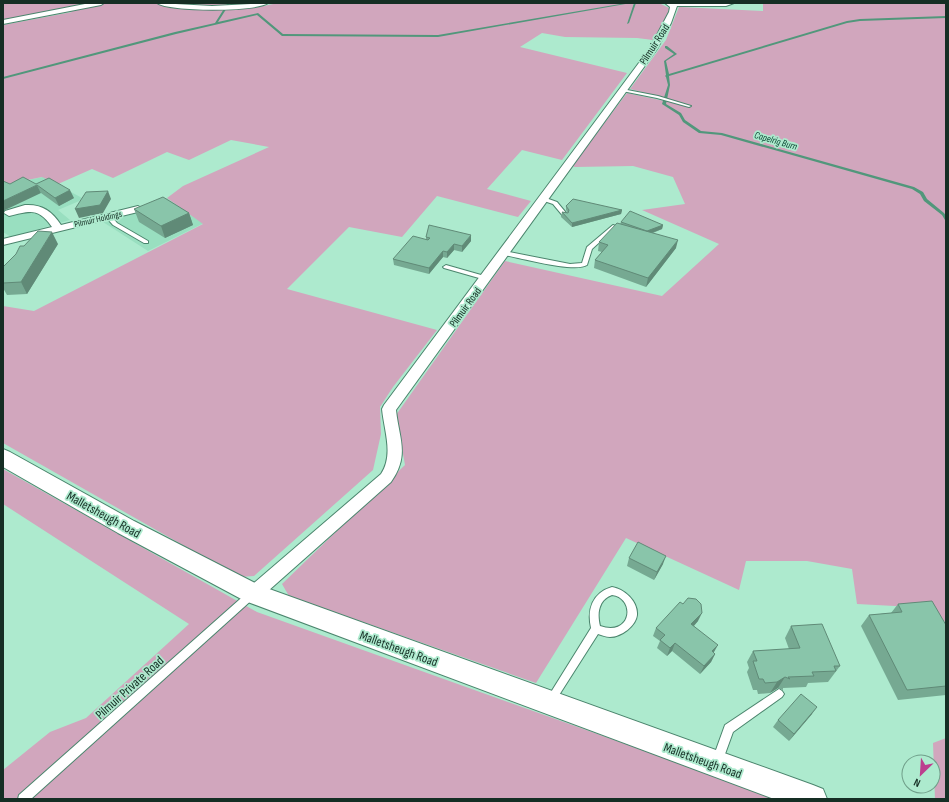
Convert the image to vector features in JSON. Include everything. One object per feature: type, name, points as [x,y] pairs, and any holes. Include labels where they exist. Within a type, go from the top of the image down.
[{"type":"street","points":[[3,22],[101,3]]},
{"type":"street","points":[[160,3],[177,6],[221,8],[265,3]]},
{"type":"street","name":"Pilmuir Road","points":[[253,594],[386,478],[393,467],[394,445],[389,409],[653,49],[670,20],[674,6],[670,4]]},
{"type":"street","points":[[9,213],[29,207],[39,208],[53,220],[58,228]]},
{"type":"street","name":"Pilmuir Holdings","points":[[3,242],[138,209]]},
{"type":"street","name":"Malletsheugh Road","points":[[3,457],[126,527],[253,594],[716,765],[813,799]]},
{"type":"lane","points":[[670,4],[726,5],[732,3]]},
{"type":"lane","points":[[623,90],[658,97],[689,106]]},
{"type":"lane","points":[[543,199],[555,203],[565,215]]},
{"type":"lane","points":[[109,217],[115,224],[146,242]]},
{"type":"lane","points":[[504,253],[570,266],[584,265],[589,248],[613,227],[628,232]]},
{"type":"lane","points":[[446,267],[486,278]]},
{"type":"lane","points":[[549,703],[596,629],[592,613],[596,604],[607,592],[619,592],[628,601],[633,612],[630,622],[617,631],[610,633],[596,629]]},
{"type":"lane","name":"Pilmuir Private Road","points":[[23,799],[253,594]]},
{"type":"lane","points":[[716,765],[729,729],[779,694]]},
{"type":"shaded area","points":[[3,3],[257,3],[254,4],[254,8],[278,3],[634,3],[633,6],[636,3],[659,3],[669,8],[668,14],[653,40],[637,38],[565,37],[542,33],[520,47],[627,73],[562,160],[522,150],[487,189],[531,201],[518,217],[437,196],[402,237],[349,227],[287,289],[437,330],[393,387],[380,407],[381,434],[373,470],[254,576],[239,577],[3,443],[3,306],[34,311],[203,224],[167,198],[183,186],[269,147],[231,140],[189,160],[167,152],[113,178],[92,169],[58,184],[42,177],[3,185],[3,25],[72,12],[67,8],[3,20]]},
{"type":"shaded area","points":[[763,3],[946,3],[946,623],[932,608],[857,604],[852,569],[807,561],[746,561],[739,590],[626,538],[536,683],[289,596],[282,584],[405,465],[396,415],[505,261],[662,296],[719,244],[642,210],[685,204],[673,177],[633,166],[572,166],[627,93],[669,102],[673,100],[630,89],[666,40],[679,7],[763,11]]},
{"type":"shaded area","points":[[43,177],[84,199],[58,210],[70,220],[11,237],[3,232],[3,185]]},
{"type":"shaded area","points":[[167,198],[204,223],[148,251],[103,222],[137,213]]},
{"type":"shaded area","points":[[3,469],[257,612],[779,799],[3,799],[3,770],[50,732],[86,718],[189,624],[3,504]]},
{"type":"shaded area","points":[[946,738],[946,799],[935,799],[935,794],[941,794],[941,754],[933,754],[933,743]]},
{"type":"building","points":[[23,177],[36,184],[49,178],[70,190],[55,198],[37,185],[3,201],[3,181],[10,184]]},
{"type":"building","points":[[108,191],[100,205],[75,209],[86,192]]},
{"type":"building","points":[[163,197],[189,213],[161,226],[134,209]]},
{"type":"building","points":[[573,199],[622,210],[572,223],[562,212],[568,213],[569,210],[566,206]]},
{"type":"building","points":[[630,211],[663,225],[647,231],[621,222]]},
{"type":"building","points":[[617,223],[678,240],[648,278],[595,260],[608,245],[599,242]]},
{"type":"building","points":[[429,225],[471,235],[462,246],[454,244],[447,252],[443,251],[429,268],[393,259],[413,236],[428,240],[430,238],[426,237]]},
{"type":"building","points":[[38,231],[52,232],[21,282],[3,283],[3,267],[16,254],[20,246],[24,246]]},
{"type":"building","points":[[638,542],[666,556],[657,572],[629,558]]},
{"type":"building","points":[[688,598],[696,599],[701,604],[702,613],[691,624],[718,645],[712,651],[715,654],[704,666],[675,643],[670,648],[660,640],[665,635],[656,628],[680,602],[683,604]]},
{"type":"building","points":[[932,601],[946,625],[946,686],[907,690],[869,615],[902,612],[898,604]]},
{"type":"building","points":[[822,624],[840,666],[834,666],[836,671],[812,672],[814,676],[788,677],[790,679],[785,677],[777,682],[765,683],[763,679],[759,679],[753,661],[757,661],[753,651],[800,648],[791,626]]},
{"type":"building","points":[[801,694],[817,707],[794,734],[778,720]]},
{"type":"waterway","points":[[205,3],[229,3],[216,24]]},
{"type":"waterway","points":[[216,24],[258,14],[282,35],[438,36],[630,3]]},
{"type":"waterway","points":[[628,23],[635,3]]},
{"type":"waterway","points":[[667,76],[847,22],[860,20],[946,17]]},
{"type":"waterway","points":[[3,78],[216,24]]},
{"type":"waterway","name":"Capelrig Burn","points":[[666,47],[676,54],[665,61],[667,76]]},
{"type":"waterway","name":"Capelrig Burn","points":[[667,76],[669,85],[664,104],[680,114],[684,121],[700,132],[721,134],[913,188],[922,193],[925,200],[943,214],[946,219]]}]
